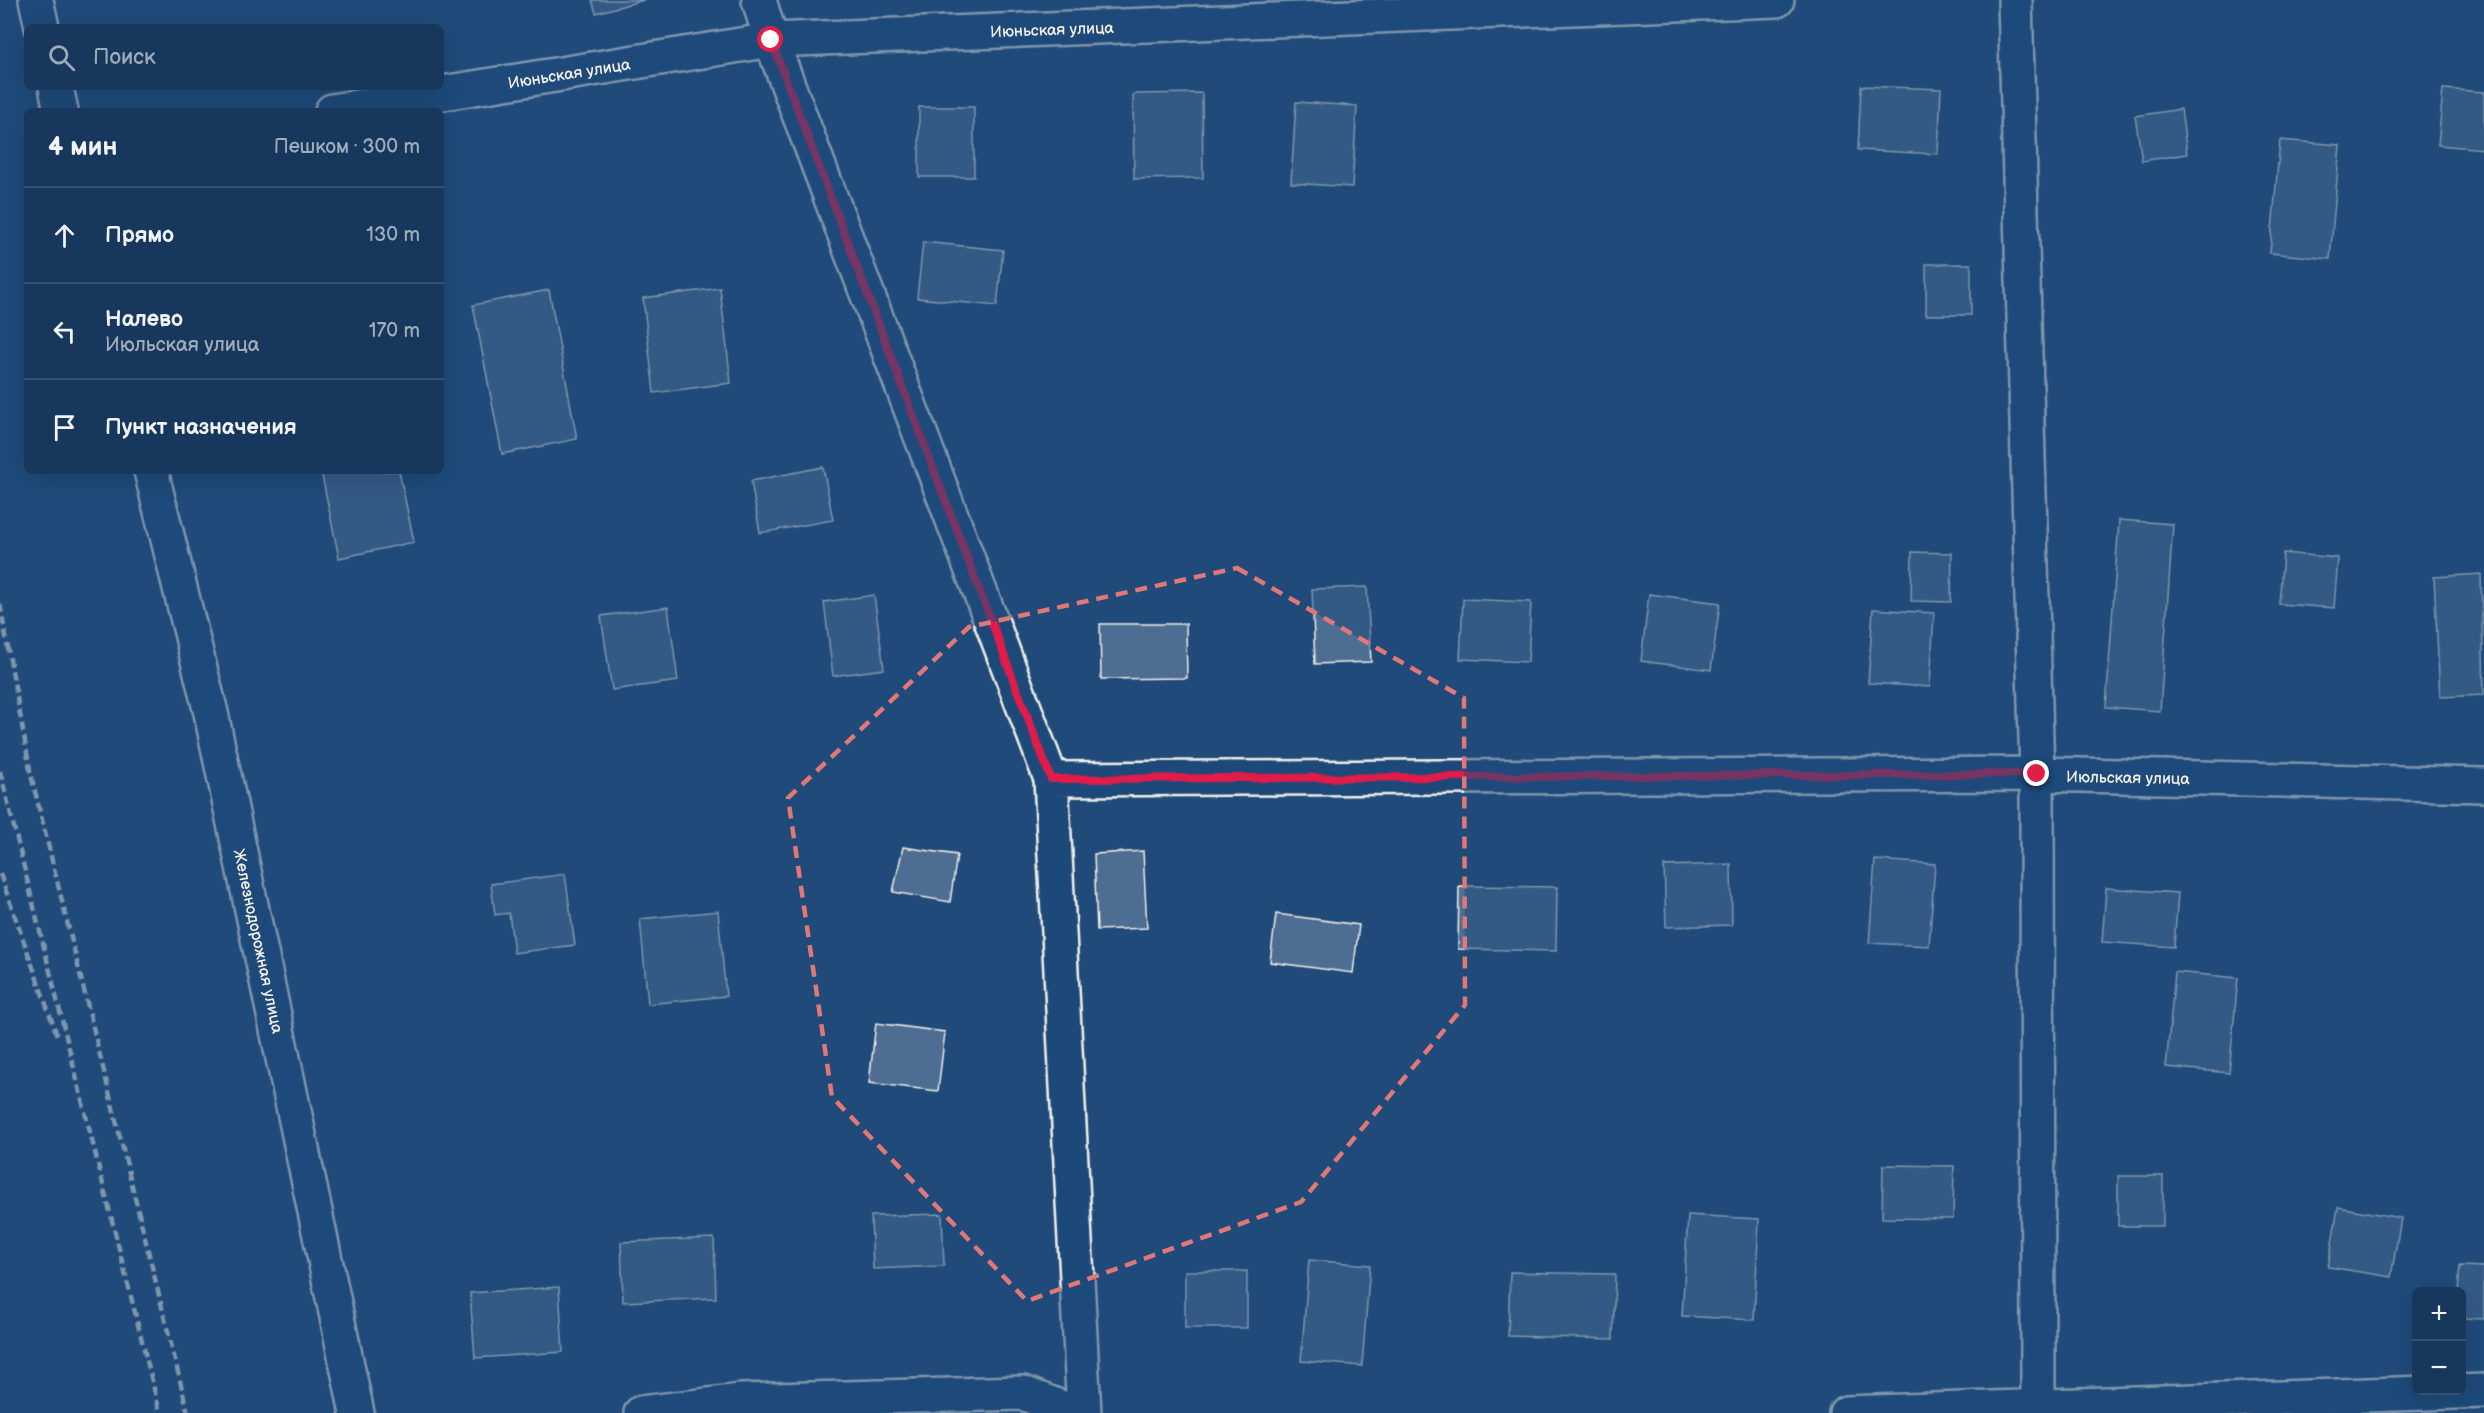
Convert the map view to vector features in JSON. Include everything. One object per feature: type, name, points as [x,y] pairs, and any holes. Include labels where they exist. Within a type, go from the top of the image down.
[{"type":"street","points":[[36,0],[41,24]]},
{"type":"street","points":[[759,0],[771,40],[1051,779],[1084,1413]]},
{"type":"street","name":"Июньская улица","points":[[351,108],[771,40],[1777,0]]},
{"type":"street","points":[[2015,0],[2037,774],[2039,1410]]},
{"type":"street","points":[[57,90],[60,108]]},
{"type":"street","name":"Железнодорожная улица","points":[[152,474],[211,712],[357,1413]]},
{"type":"street","name":"Июльская улица","points":[[1051,779],[2037,774],[2484,785]]},
{"type":"street","points":[[1846,1413],[2039,1410],[2484,1390]]},
{"type":"street","points":[[641,1413],[741,1401],[1023,1393],[1062,1408],[1066,1413]]},
{"type":"highlighted area","points":[[1237,568],[1464,698],[1465,1005],[1301,1202],[1027,1301],[832,1097],[788,798],[969,627]]},
{"type":"building","points":[[592,0],[644,0],[596,13]]},
{"type":"building","points":[[1861,86],[1941,89],[1938,154],[1858,150]]},
{"type":"building","points":[[2443,89],[2484,92],[2484,149],[2438,145]]},
{"type":"building","points":[[1202,93],[1203,178],[1134,179],[1133,94]]},
{"type":"building","points":[[1296,102],[1357,106],[1352,187],[1291,183]]},
{"type":"building","points":[[919,107],[974,107],[974,177],[919,177]]},
{"type":"building","points":[[2181,109],[2187,154],[2142,161],[2135,116]]},
{"type":"building","points":[[2280,140],[2340,145],[2330,259],[2270,253]]},
{"type":"building","points":[[923,242],[1003,250],[997,306],[917,298]]},
{"type":"building","points":[[1926,264],[1971,264],[1971,315],[1926,315]]},
{"type":"building","points":[[720,288],[731,383],[654,393],[643,298]]},
{"type":"building","points":[[549,290],[577,439],[502,454],[473,305]]},
{"type":"building","points":[[823,467],[833,520],[760,533],[751,481]]},
{"type":"building","points":[[322,474],[400,474],[414,542],[339,558]]},
{"type":"building","points":[[2119,520],[2173,524],[2160,711],[2106,707]]},
{"type":"building","points":[[1912,552],[1952,553],[1951,602],[1911,601]]},
{"type":"building","points":[[2283,553],[2338,558],[2334,608],[2279,604]]},
{"type":"building","points":[[2481,574],[2484,695],[2440,697],[2434,577]]},
{"type":"building","points":[[1367,587],[1371,662],[1315,664],[1312,589]]},
{"type":"building","points":[[1649,594],[1720,603],[1711,670],[1641,661]]},
{"type":"building","points":[[874,595],[884,669],[833,676],[824,602]]},
{"type":"building","points":[[1463,599],[1531,602],[1528,662],[1460,659]]},
{"type":"building","points":[[668,607],[678,681],[612,690],[601,616]]},
{"type":"building","points":[[1873,609],[1934,613],[1930,687],[1868,683]]},
{"type":"building","points":[[1100,624],[1186,624],[1187,678],[1101,679]]},
{"type":"building","points":[[903,847],[957,855],[950,902],[893,892]]},
{"type":"building","points":[[1143,851],[1147,928],[1097,930],[1094,854]]},
{"type":"building","points":[[1875,860],[1935,864],[1929,946],[1869,943]]},
{"type":"building","points":[[1731,864],[1732,925],[1666,927],[1664,866]]},
{"type":"building","points":[[565,874],[575,945],[514,953],[509,913],[495,915],[491,884]]},
{"type":"building","points":[[1459,886],[1557,887],[1556,951],[1458,949]]},
{"type":"building","points":[[2106,888],[2178,893],[2174,947],[2102,942]]},
{"type":"building","points":[[718,911],[726,996],[648,1004],[640,919]]},
{"type":"building","points":[[1276,914],[1359,925],[1353,973],[1270,962]]},
{"type":"building","points":[[2175,972],[2238,978],[2229,1073],[2166,1067]]},
{"type":"building","points":[[876,1023],[945,1032],[938,1091],[869,1083]]},
{"type":"building","points":[[1883,1165],[1954,1166],[1953,1219],[1882,1218]]},
{"type":"building","points":[[2118,1176],[2163,1176],[2163,1226],[2118,1226]]},
{"type":"building","points":[[2338,1207],[2401,1218],[2391,1277],[2328,1267]]},
{"type":"building","points":[[942,1214],[944,1266],[873,1269],[871,1216]]},
{"type":"building","points":[[1688,1215],[1759,1219],[1754,1320],[1682,1316]]},
{"type":"building","points":[[714,1238],[716,1298],[623,1302],[621,1242]]},
{"type":"building","points":[[1309,1260],[1370,1265],[1362,1366],[1301,1361]]},
{"type":"building","points":[[2460,1266],[2484,1267],[2484,1319],[2466,1318],[2466,1287],[2458,1287]]},
{"type":"building","points":[[1185,1271],[1247,1271],[1247,1328],[1185,1328]]},
{"type":"building","points":[[1510,1272],[1615,1274],[1613,1339],[1508,1336]]},
{"type":"building","points":[[559,1287],[563,1352],[475,1358],[470,1293]]},
{"type":"railway","points":[[0,604],[31,775],[188,1413]]},
{"type":"railway","points":[[0,771],[160,1413]]},
{"type":"railway","points":[[0,874],[58,1038]]},
{"type":"route","points":[[771,40],[1051,779],[2037,774]]}]
